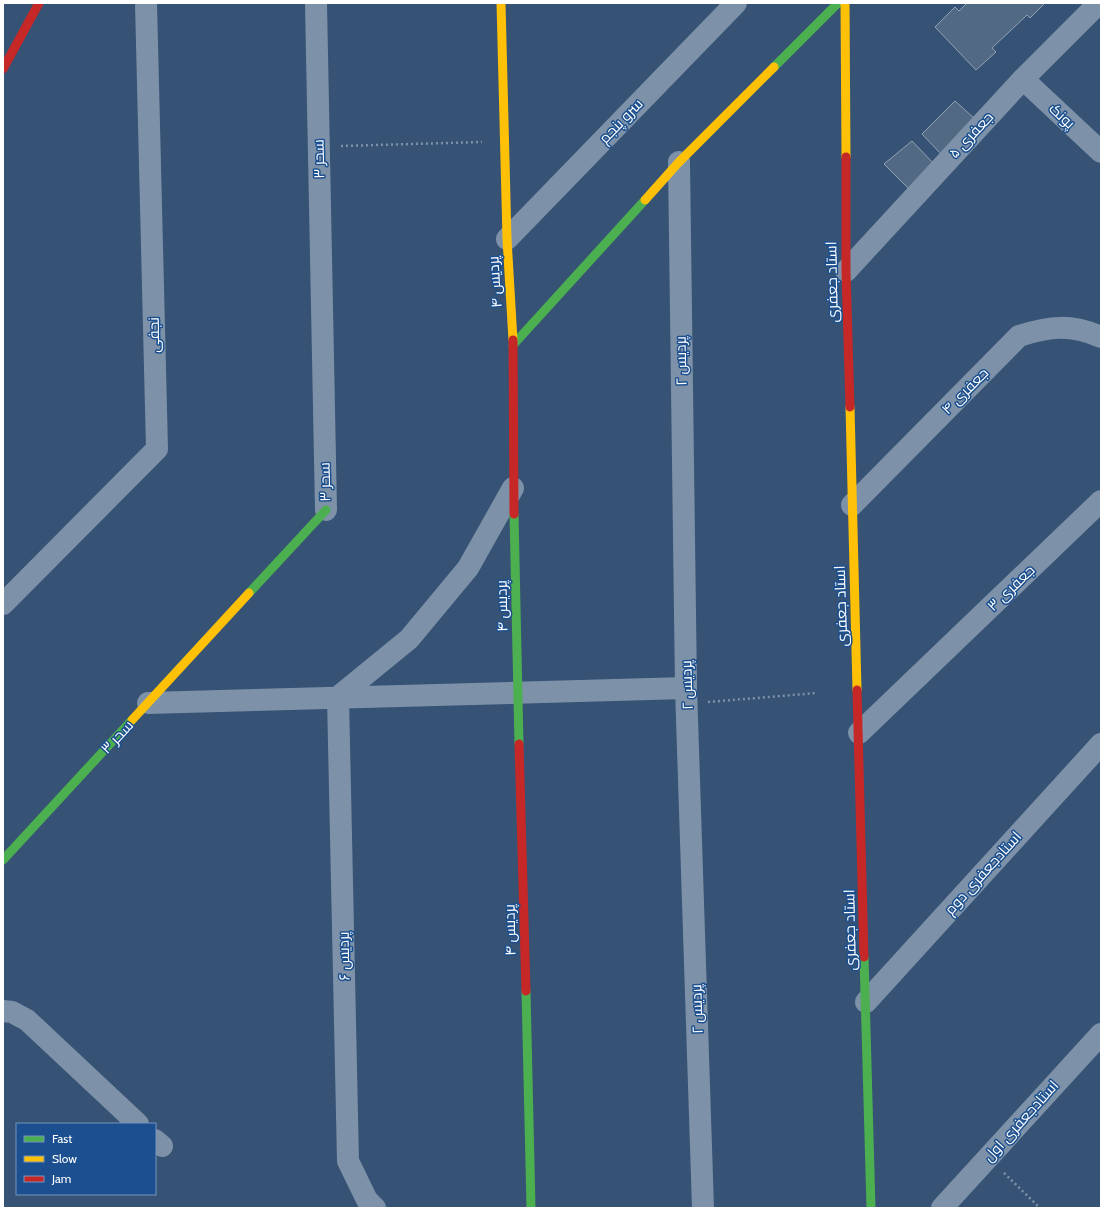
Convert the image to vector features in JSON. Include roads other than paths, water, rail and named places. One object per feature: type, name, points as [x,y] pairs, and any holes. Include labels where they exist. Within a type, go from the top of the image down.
[{"type":"street","points":[[3,69],[39,3]]},
{"type":"street","name":"نجفی","points":[[3,604],[157,449],[146,3]]},
{"type":"street","name":"سحر ۳","points":[[3,860],[326,510],[316,3]]},
{"type":"street","name":"پردیس ۴","points":[[501,3],[507,239],[513,345],[513,488],[531,1208]]},
{"type":"street","name":"سرو پنجم","points":[[507,239],[736,3]]},
{"type":"street","points":[[513,345],[678,162],[838,3]]},
{"type":"street","name":"استاد جعفری","points":[[845,3],[846,271],[860,733],[871,1208]]},
{"type":"street","name":"جعفری ۵","points":[[846,271],[1023,79],[1099,3]]},
{"type":"street","name":"پونک","points":[[1023,79],[1101,152]]},
{"type":"street","name":"پردیس ۲","points":[[678,162],[687,696],[703,1208]]},
{"type":"street","name":"جعفری ۴","points":[[852,505],[1019,336],[1041,329],[1064,327],[1086,331],[1101,337]]},
{"type":"street","points":[[338,697],[409,639],[468,568],[513,488]]},
{"type":"street","name":"جعفری ۳","points":[[860,733],[1101,501]]},
{"type":"street","points":[[148,703],[518,692],[687,696]]},
{"type":"street","name":"پردیس ۶","points":[[338,697],[348,1161],[367,1200],[375,1208]]},
{"type":"street","name":"استادجعفری دوم","points":[[866,1002],[1101,744]]},
{"type":"street","points":[[3,1011],[12,1012],[27,1020],[137,1123]]},
{"type":"street","name":"استادجعفری اول","points":[[942,1208],[1101,1034]]}]
